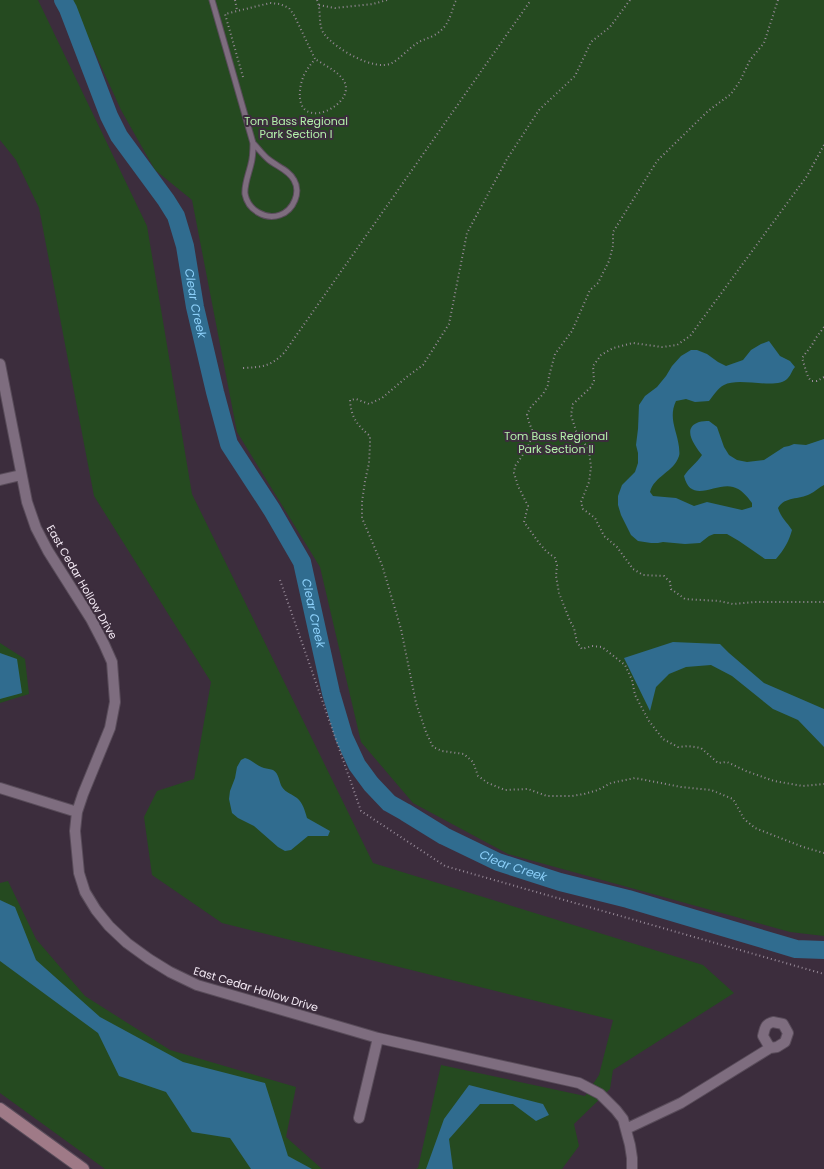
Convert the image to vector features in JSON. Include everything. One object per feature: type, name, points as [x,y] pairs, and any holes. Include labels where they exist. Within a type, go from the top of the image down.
[{"type":"main road","points":[[0,1109],[83,1169]]},
{"type":"street","name":"East Cedar Hollow Drive","points":[[0,364],[21,475],[27,502],[36,528],[48,551],[91,618],[112,662],[115,702],[110,728],[83,794],[77,812],[75,831],[79,873],[85,892],[96,910],[109,926],[127,943],[170,972],[197,985],[378,1038],[579,1083],[600,1094],[623,1119],[630,1145],[632,1169]]},
{"type":"street","points":[[0,480],[21,475]]},
{"type":"street","points":[[0,788],[77,812]]},
{"type":"street","points":[[359,1118],[378,1038]]},
{"type":"street","points":[[626,1129],[681,1103],[770,1048]]},
{"type":"lane","points":[[212,0],[253,143],[252,163],[245,194],[250,205],[256,212],[272,217],[282,215],[294,204],[297,195],[297,187],[294,179],[268,159],[253,143]]},
{"type":"path","points":[[235,0],[238,11]]},
{"type":"path","points":[[317,0],[319,5],[321,27],[324,34],[330,41],[356,57],[373,64],[384,65],[392,63],[420,41],[442,30],[448,24],[455,2],[458,0]]},
{"type":"path","points":[[319,5],[335,8],[373,4],[387,0]]},
{"type":"path","points":[[243,368],[268,365],[278,360],[284,353],[531,0]]},
{"type":"path","points":[[630,0],[610,27],[591,42],[575,76],[539,110],[507,159],[466,233],[449,324],[423,365],[382,398],[369,404],[356,399],[350,400],[353,417],[360,427],[370,436],[369,463],[362,502],[362,518],[382,565],[400,630],[416,703],[433,747],[442,751],[464,754],[473,762],[478,776],[488,783],[505,790],[528,789],[547,796],[572,796],[598,790],[611,783],[635,778],[681,787],[711,790],[732,799],[744,819],[754,828],[803,848],[824,853]]},
{"type":"path","points":[[778,0],[764,43],[750,60],[740,81],[731,94],[708,111],[657,161],[613,232],[613,246],[609,261],[598,283],[590,290],[572,331],[555,354],[548,385],[544,394],[530,408],[527,415],[532,430],[532,437],[527,449],[515,466],[514,473],[518,486],[528,506],[524,522],[539,543],[555,558],[559,593],[574,628],[577,642],[582,649],[592,646],[602,647],[625,665],[632,680],[635,695],[649,721],[663,739],[678,747],[688,746],[701,748],[718,763],[727,762],[746,771],[774,780],[802,786],[824,784]]},
{"type":"path","points":[[243,77],[225,14],[270,3],[280,4],[289,8],[294,15],[315,59],[338,74],[344,82],[346,93],[342,101],[335,107],[313,113],[306,111],[301,105],[300,96],[304,75],[315,59]]},
{"type":"path","points":[[824,145],[807,176],[690,336],[677,345],[662,347],[633,343],[613,348],[601,356],[593,366],[594,380],[591,387],[574,404],[571,415],[576,431],[589,450],[591,467],[588,482],[580,502],[583,509],[594,518],[604,536],[617,547],[633,569],[642,575],[664,576],[670,582],[671,589],[685,599],[713,600],[733,604],[755,602],[824,602]]},
{"type":"path","points":[[824,327],[802,358],[811,381],[817,381],[824,377]]},
{"type":"path","points":[[280,580],[361,811],[445,866],[824,974]]},
{"type":"green space","points":[[0,0],[38,0],[147,226],[192,494],[373,863],[703,965],[734,993],[613,1070],[610,1089],[574,1124],[579,1146],[562,1169],[415,1169],[418,1168],[441,1065],[585,1096],[599,1075],[613,1020],[222,923],[152,875],[144,817],[157,791],[194,779],[211,682],[94,496],[39,208],[16,160],[0,140]]},
{"type":"green space","name":"Tom Bass Regional Park Section II","points":[[71,0],[824,0],[824,936],[790,932],[508,854],[413,803],[361,742],[320,567],[237,432],[192,200],[155,170],[121,110]]},
{"type":"green space","points":[[0,643],[25,659],[29,694],[0,703]]},
{"type":"green space","points":[[8,881],[36,939],[85,996],[170,1050],[296,1087],[286,1137],[322,1169],[105,1169],[0,1093],[0,883]]},
{"type":"water","points":[[769,341],[780,356],[790,361],[795,367],[789,377],[783,382],[776,383],[767,384],[739,382],[724,385],[709,401],[695,402],[686,399],[676,401],[673,419],[679,447],[679,456],[673,466],[656,482],[650,492],[653,496],[676,498],[694,506],[707,502],[742,510],[752,507],[752,503],[748,498],[736,488],[726,486],[698,491],[687,485],[684,476],[702,455],[693,442],[690,433],[691,428],[699,422],[709,421],[717,427],[724,447],[729,455],[737,460],[747,462],[764,460],[784,447],[794,444],[806,445],[824,439],[824,485],[806,496],[784,502],[778,508],[782,517],[792,530],[784,549],[776,559],[765,559],[727,534],[714,534],[700,543],[651,543],[638,541],[631,535],[621,515],[618,505],[618,496],[622,485],[635,472],[638,463],[636,445],[639,405],[645,396],[657,387],[681,356],[691,350],[697,350],[707,354],[726,366],[743,360],[751,350]]},
{"type":"water","points":[[673,642],[720,644],[764,683],[824,709],[824,747],[798,720],[773,709],[732,676],[711,665],[686,667],[669,674],[656,687],[650,711],[624,658]]},
{"type":"water","points":[[0,653],[17,659],[22,693],[0,699]]},
{"type":"water","points":[[245,758],[261,767],[275,771],[284,789],[301,802],[307,818],[330,831],[328,836],[308,836],[291,850],[285,851],[278,847],[254,826],[238,818],[232,813],[229,799],[230,791],[237,767],[241,760]]},
{"type":"water","points":[[0,900],[15,907],[36,960],[100,1017],[183,1062],[265,1083],[288,1156],[312,1169],[251,1169],[230,1138],[192,1132],[166,1092],[119,1076],[98,1033],[0,961]]},
{"type":"water","points":[[469,1085],[543,1104],[549,1115],[536,1121],[513,1104],[480,1104],[449,1139],[453,1169],[426,1169],[444,1119]]},
{"type":"waterway","name":"Clear Creek","points":[[63,0],[68,9],[109,116],[119,136],[176,216],[185,246],[195,307],[229,444],[272,510],[302,562],[331,693],[344,737],[357,765],[371,784],[389,803],[444,836],[498,862],[560,882],[628,899],[796,949],[824,950]]},
{"type":"park label","name":"Tom Bass Regional Park Section I","points":[[296,127]]}]
